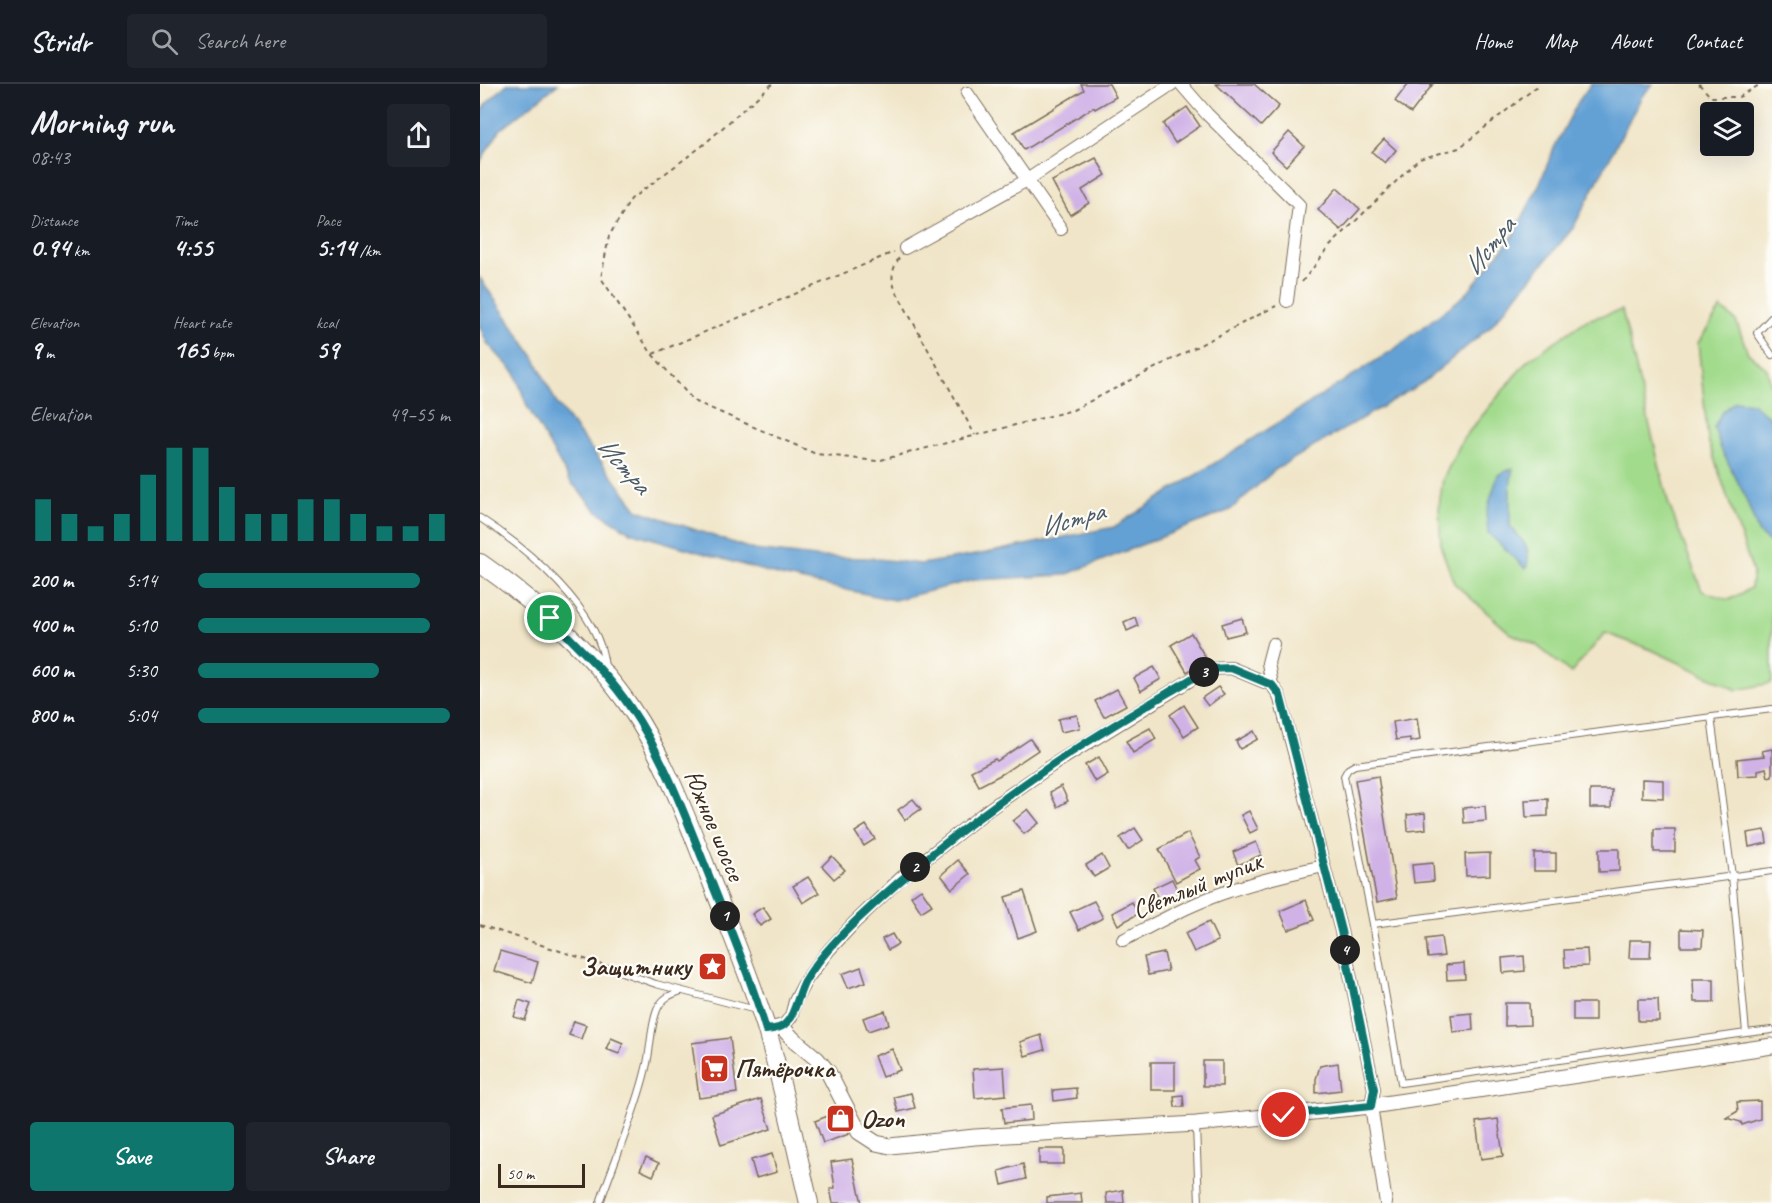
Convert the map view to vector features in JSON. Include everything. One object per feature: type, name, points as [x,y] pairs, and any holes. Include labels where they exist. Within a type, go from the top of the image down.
[{"type":"main road","name":"Южное шоссе","points":[[480,563],[550,618],[605,675],[630,706],[664,769],[682,807],[744,963],[760,1011],[774,1028],[809,1203]]},
{"type":"street","points":[[905,248],[1027,180],[1172,84]]},
{"type":"street","points":[[1181,84],[1207,114],[1299,205],[1287,301]]},
{"type":"street","points":[[967,93],[1061,229]]},
{"type":"street","points":[[1273,644],[1268,663],[1272,685],[1280,695],[1341,931],[1374,1089],[1371,1106],[1386,1203]]},
{"type":"street","points":[[1272,685],[1231,668],[1208,669],[1051,766],[988,810],[901,878],[854,923],[806,980],[795,1001],[791,1017],[774,1028],[793,1039],[817,1059],[828,1072],[859,1132],[876,1143],[890,1146],[975,1137],[1196,1124],[1371,1106],[1772,1046]]},
{"type":"street","name":"Светлый тупик","points":[[1123,940],[1189,907],[1228,891],[1324,866]]},
{"type":"lane","points":[[1772,317],[1757,333],[1772,355]]},
{"type":"lane","points":[[480,518],[508,536],[539,563],[576,605],[592,627],[604,657],[605,675]]},
{"type":"lane","points":[[1772,709],[1355,765],[1348,769],[1344,776],[1401,1083],[1772,1030]]},
{"type":"lane","points":[[1711,717],[1732,876],[1746,1034]]},
{"type":"lane","points":[[1373,924],[1772,871]]},
{"type":"lane","points":[[610,968],[656,984],[760,1011]]},
{"type":"lane","points":[[656,984],[665,998]]},
{"type":"lane","points":[[600,1203],[647,1067],[654,1019],[658,1008],[665,998],[681,991]]},
{"type":"lane","points":[[1196,1124],[1199,1203]]},
{"type":"path","points":[[772,84],[702,146],[631,199],[609,236],[601,278],[652,354],[694,401],[816,454],[877,461],[1073,410],[1287,301]]},
{"type":"path","points":[[1301,282],[1330,246],[1419,159],[1459,148],[1540,84]]},
{"type":"path","points":[[1698,84],[1711,97],[1739,97],[1761,84]]},
{"type":"path","points":[[652,354],[905,248]]},
{"type":"path","points":[[905,248],[894,267],[891,281],[975,435]]},
{"type":"path","points":[[480,925],[610,968]]},
{"type":"green space","points":[[1721,308],[1736,321],[1748,353],[1767,369],[1772,389],[1772,683],[1737,690],[1652,650],[1605,633],[1571,673],[1536,645],[1510,633],[1454,583],[1441,547],[1439,506],[1443,479],[1463,439],[1528,360],[1587,320],[1622,310],[1668,502],[1702,591],[1729,600],[1751,588],[1753,572],[1708,440],[1698,343]]},
{"type":"water","points":[[507,84],[558,84],[500,130],[480,162],[480,114],[486,104]]},
{"type":"water","points":[[1591,84],[1653,84],[1642,96],[1573,228],[1490,327],[1424,382],[1276,469],[1230,510],[1065,575],[974,580],[894,600],[781,576],[630,532],[597,511],[570,481],[527,406],[515,373],[487,343],[480,327],[480,278],[534,357],[557,404],[638,510],[754,550],[921,564],[1114,527],[1393,350],[1465,295],[1513,236],[1539,185],[1554,148],[1578,102]]},
{"type":"water","points":[[1735,401],[1752,403],[1772,419],[1772,544],[1759,534],[1714,428],[1721,413]]},
{"type":"water","points":[[1513,468],[1510,488],[1510,526],[1523,541],[1527,550],[1526,569],[1488,533],[1486,513],[1498,475]]},
{"type":"building","points":[[1081,84],[1109,84],[1116,97],[1095,109],[1094,107],[1024,150],[1014,132],[1084,90]]},
{"type":"building","points":[[1216,84],[1254,84],[1279,106],[1261,126]]},
{"type":"building","points":[[1408,84],[1433,84],[1411,113],[1395,101]]},
{"type":"building","points":[[1187,107],[1200,126],[1175,143],[1163,124]]},
{"type":"building","points":[[1289,132],[1304,146],[1286,166],[1271,152]]},
{"type":"building","points":[[1384,139],[1396,150],[1385,163],[1372,152]]},
{"type":"building","points":[[1096,158],[1106,175],[1082,190],[1089,203],[1070,215],[1052,181]]},
{"type":"building","points":[[1337,188],[1360,209],[1341,230],[1318,210]]},
{"type":"building","points":[[1135,617],[1138,626],[1127,631],[1124,622]]},
{"type":"building","points":[[1242,618],[1246,632],[1226,637],[1222,624]]},
{"type":"building","points":[[1191,633],[1207,660],[1187,672],[1171,645]]},
{"type":"building","points":[[1154,667],[1161,679],[1141,691],[1134,678]]},
{"type":"building","points":[[1218,687],[1224,694],[1208,706],[1202,698]]},
{"type":"building","points":[[1117,689],[1126,705],[1104,717],[1095,701]]},
{"type":"building","points":[[1184,705],[1198,727],[1184,736],[1170,715]]},
{"type":"building","points":[[1077,715],[1080,728],[1061,732],[1058,719]]},
{"type":"building","points":[[1417,718],[1420,740],[1410,742],[1410,738],[1396,740],[1393,722]]},
{"type":"building","points":[[1150,728],[1156,739],[1133,753],[1126,741]]},
{"type":"building","points":[[1254,731],[1258,739],[1240,749],[1236,741]]},
{"type":"building","points":[[1030,739],[1038,750],[979,786],[971,771],[995,759],[997,761]]},
{"type":"building","points":[[1772,749],[1772,776],[1768,777],[1766,768],[1758,770],[1758,775],[1738,776],[1737,759],[1764,756],[1762,751]]},
{"type":"building","points":[[1099,757],[1108,774],[1095,782],[1085,765]]},
{"type":"building","points":[[1378,776],[1397,898],[1377,902],[1355,780]]},
{"type":"building","points":[[1642,779],[1663,780],[1663,798],[1642,797]]},
{"type":"building","points":[[1061,786],[1068,801],[1057,807],[1050,792]]},
{"type":"building","points":[[1590,790],[1612,790],[1611,808],[1590,808]]},
{"type":"building","points":[[913,799],[921,809],[905,820],[898,810]]},
{"type":"building","points":[[1548,799],[1548,816],[1526,817],[1525,800]]},
{"type":"building","points":[[1485,806],[1486,821],[1464,823],[1463,808]]},
{"type":"building","points":[[1028,809],[1039,823],[1024,834],[1013,821]]},
{"type":"building","points":[[1249,811],[1258,829],[1250,833],[1241,815]]},
{"type":"building","points":[[1425,813],[1426,829],[1408,831],[1407,815]]},
{"type":"building","points":[[866,825],[875,839],[864,846],[855,832]]},
{"type":"building","points":[[1135,828],[1143,840],[1128,850],[1120,838]]},
{"type":"building","points":[[1654,829],[1675,829],[1675,852],[1654,852]]},
{"type":"building","points":[[1765,830],[1767,843],[1749,847],[1747,833]]},
{"type":"building","points":[[1188,833],[1200,857],[1195,860],[1200,869],[1176,882],[1159,849]]},
{"type":"building","points":[[1256,842],[1261,855],[1238,865],[1233,852]]},
{"type":"building","points":[[1599,849],[1619,849],[1619,871],[1599,872]]},
{"type":"building","points":[[1490,853],[1490,875],[1466,876],[1465,854]]},
{"type":"building","points":[[1534,853],[1556,853],[1556,871],[1534,871]]},
{"type":"building","points":[[1102,855],[1109,868],[1094,877],[1086,865]]},
{"type":"building","points":[[832,856],[845,870],[834,879],[822,866]]},
{"type":"building","points":[[958,860],[970,874],[952,889],[941,875]]},
{"type":"building","points":[[1433,863],[1434,881],[1414,883],[1412,865]]},
{"type":"building","points":[[808,877],[819,893],[803,903],[793,886]]},
{"type":"building","points":[[1172,879],[1179,894],[1160,903],[1153,888]]},
{"type":"building","points":[[921,889],[932,905],[921,912],[911,896]]},
{"type":"building","points":[[1024,891],[1037,931],[1018,938],[1005,897]]},
{"type":"building","points":[[1306,900],[1314,920],[1288,930],[1280,911]]},
{"type":"building","points":[[1094,901],[1103,918],[1079,930],[1070,912]]},
{"type":"building","points":[[1132,902],[1138,914],[1118,925],[1112,913]]},
{"type":"building","points":[[763,907],[771,919],[760,926],[752,914]]},
{"type":"building","points":[[1209,922],[1218,941],[1194,952],[1185,933]]},
{"type":"building","points":[[1681,929],[1703,930],[1702,947],[1681,947]]},
{"type":"building","points":[[892,934],[898,944],[888,950],[882,939]]},
{"type":"building","points":[[1441,937],[1444,956],[1428,958],[1426,939]]},
{"type":"building","points":[[1630,940],[1651,940],[1650,958],[1629,958]]},
{"type":"building","points":[[1587,949],[1588,966],[1565,967],[1564,950]]},
{"type":"building","points":[[500,951],[538,962],[532,983],[494,971]]},
{"type":"building","points":[[1164,953],[1168,971],[1148,975],[1144,957]]},
{"type":"building","points":[[1524,956],[1525,971],[1503,973],[1502,958]]},
{"type":"building","points":[[1464,963],[1465,979],[1447,980],[1446,965]]},
{"type":"building","points":[[861,967],[866,982],[848,988],[842,974]]},
{"type":"building","points":[[1693,979],[1714,979],[1714,1002],[1694,1002]]},
{"type":"building","points":[[1638,999],[1658,999],[1659,1021],[1638,1021]]},
{"type":"building","points":[[519,1000],[531,1004],[525,1020],[514,1017]]},
{"type":"building","points":[[1505,1003],[1529,1003],[1530,1025],[1505,1026]]},
{"type":"building","points":[[1573,1003],[1595,1003],[1595,1021],[1573,1021]]},
{"type":"building","points":[[885,1011],[889,1024],[868,1031],[863,1018]]},
{"type":"building","points":[[1472,1013],[1473,1030],[1453,1032],[1451,1015]]},
{"type":"building","points":[[574,1021],[586,1025],[581,1039],[569,1035]]},
{"type":"building","points":[[1041,1035],[1045,1050],[1025,1056],[1020,1042]]},
{"type":"building","points":[[611,1038],[623,1043],[619,1054],[606,1049]]},
{"type":"building","name":"Пятёрочка","points":[[730,1038],[737,1093],[699,1098],[692,1043]]},
{"type":"building","points":[[892,1049],[900,1070],[882,1077],[874,1056]]},
{"type":"building","points":[[1203,1061],[1222,1061],[1222,1086],[1203,1086]]},
{"type":"building","points":[[1151,1062],[1175,1062],[1175,1090],[1151,1090]]},
{"type":"building","points":[[1338,1063],[1341,1090],[1316,1093],[1316,1079],[1320,1066]]},
{"type":"building","points":[[1004,1067],[1006,1095],[975,1098],[973,1069]]},
{"type":"building","points":[[1076,1088],[1077,1098],[1054,1101],[1053,1090]]},
{"type":"building","points":[[911,1093],[915,1108],[898,1112],[894,1097]]},
{"type":"building","points":[[1183,1095],[1184,1107],[1175,1107],[1174,1096]]},
{"type":"building","points":[[761,1099],[771,1129],[721,1145],[712,1115]]},
{"type":"building","points":[[1760,1101],[1760,1119],[1742,1125],[1741,1122],[1726,1118],[1738,1111],[1737,1102]]},
{"type":"building","points":[[1031,1105],[1032,1120],[1004,1123],[1002,1108]]},
{"type":"building","points":[[838,1112],[849,1134],[823,1143],[815,1121]]},
{"type":"building","points":[[1498,1119],[1503,1156],[1481,1159],[1476,1122]]},
{"type":"building","points":[[1039,1149],[1064,1149],[1064,1164],[1039,1164]]},
{"type":"building","points":[[772,1154],[777,1172],[756,1178],[751,1160]]},
{"type":"building","points":[[646,1157],[659,1163],[653,1176],[640,1170]]},
{"type":"building","points":[[852,1159],[862,1203],[833,1203],[830,1189],[835,1188],[831,1162]]},
{"type":"building","points":[[1023,1164],[1026,1179],[1002,1185],[999,1171]]},
{"type":"building","points":[[1123,1190],[1124,1203],[1107,1203],[1106,1193]]},
{"type":"building","points":[[1081,1193],[1082,1203],[1047,1203],[1047,1197]]},
{"type":"place","name":"Защитнику","points":[[712,966]]},
{"type":"place","name":"Пятёрочка","points":[[714,1068]]},
{"type":"place","name":"Ozon","points":[[840,1118]]},
{"type":"route","points":[[550,618],[605,675],[630,706],[656,750],[682,807],[744,963],[766,1030],[782,1027],[791,1017],[795,1001],[806,980],[829,950],[901,878],[988,810],[1051,766],[1208,669],[1231,668],[1272,685],[1280,695],[1291,734],[1341,931],[1374,1089],[1371,1106],[1284,1115]]},
{"type":"water label","name":"Истра","points":[[1489,246]]},
{"type":"water label","name":"Истра","points":[[624,465]]},
{"type":"water label","name":"Истра","points":[[1072,519]]}]
